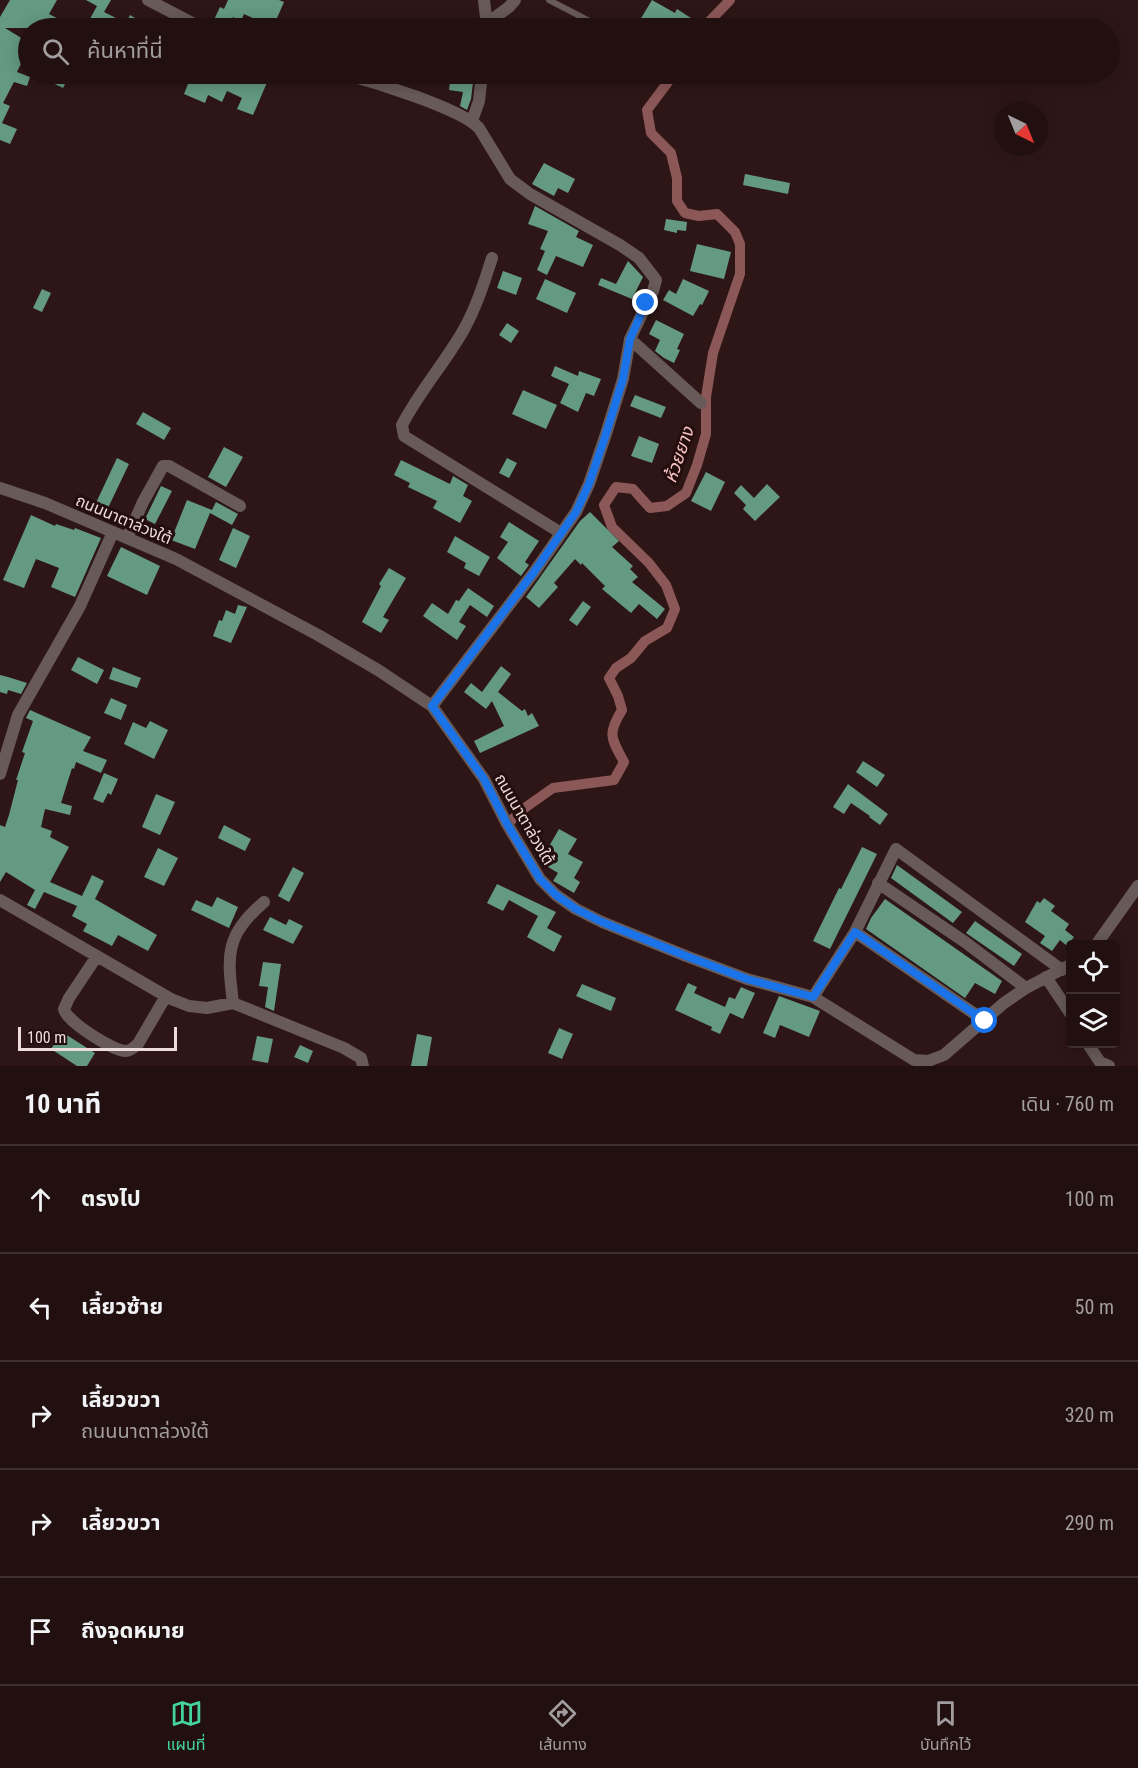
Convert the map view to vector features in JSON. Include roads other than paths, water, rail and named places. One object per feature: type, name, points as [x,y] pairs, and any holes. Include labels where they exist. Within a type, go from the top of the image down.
[{"type":"street","points":[[148,0],[183,18]]},
{"type":"street","points":[[484,0],[486,18]]},
{"type":"street","points":[[496,18],[515,0]]},
{"type":"street","points":[[374,84],[439,106],[472,121],[510,179],[639,258],[656,280],[630,339],[623,379],[592,474],[576,512],[495,625],[432,706]]},
{"type":"street","points":[[472,121],[479,101],[481,84]]},
{"type":"street","points":[[492,258],[478,299],[463,331],[413,404],[402,425],[404,436],[561,533]]},
{"type":"street","points":[[630,339],[702,404]]},
{"type":"street","points":[[127,538],[163,466],[170,466],[240,506]]},
{"type":"street","name":"ถนนนาตาล่วงใต้","points":[[0,488],[45,503],[176,559],[318,635],[378,670],[432,706],[484,779],[507,824],[540,879],[556,895],[576,909],[602,922],[747,979],[813,997],[914,1060],[928,1061],[944,1055],[1004,1003],[1026,988],[1066,967]]},
{"type":"street","points":[[0,774],[18,715],[80,606],[113,531]]},
{"type":"street","points":[[813,997],[855,932],[896,849],[1066,967]]},
{"type":"street","points":[[878,883],[965,942],[1026,988]]},
{"type":"street","points":[[1100,940],[1138,886]]},
{"type":"street","points":[[0,900],[166,996],[189,1006],[207,1008],[233,1003],[344,1048],[361,1058],[363,1066]]},
{"type":"street","points":[[233,1003],[230,958],[234,934],[246,917],[264,902]]},
{"type":"street","points":[[855,932],[985,1021]]},
{"type":"street","points":[[97,956],[64,1009],[70,1020],[97,1038],[123,1051],[132,1049],[138,1044],[166,996]]},
{"type":"street","points":[[1046,977],[1066,1006]]},
{"type":"street","points":[[1091,1048],[1100,1062],[1109,1066]]},
{"type":"lane","points":[[549,0],[584,18]]},
{"type":"waterway","name":"ห้วยยาง","points":[[713,18],[730,0]]},
{"type":"waterway","name":"ห้วยยาง","points":[[507,824],[553,788],[614,780],[624,762],[612,736],[614,725],[622,710],[609,678],[616,668],[631,658],[645,641],[667,628],[675,609],[666,585],[649,563],[612,527],[604,505],[616,487],[633,489],[650,508],[667,506],[686,493],[706,434],[706,397],[713,353],[740,274],[740,244],[735,232],[717,214],[699,216],[685,213],[677,201],[677,178],[671,153],[651,133],[647,110],[666,84]]}]
